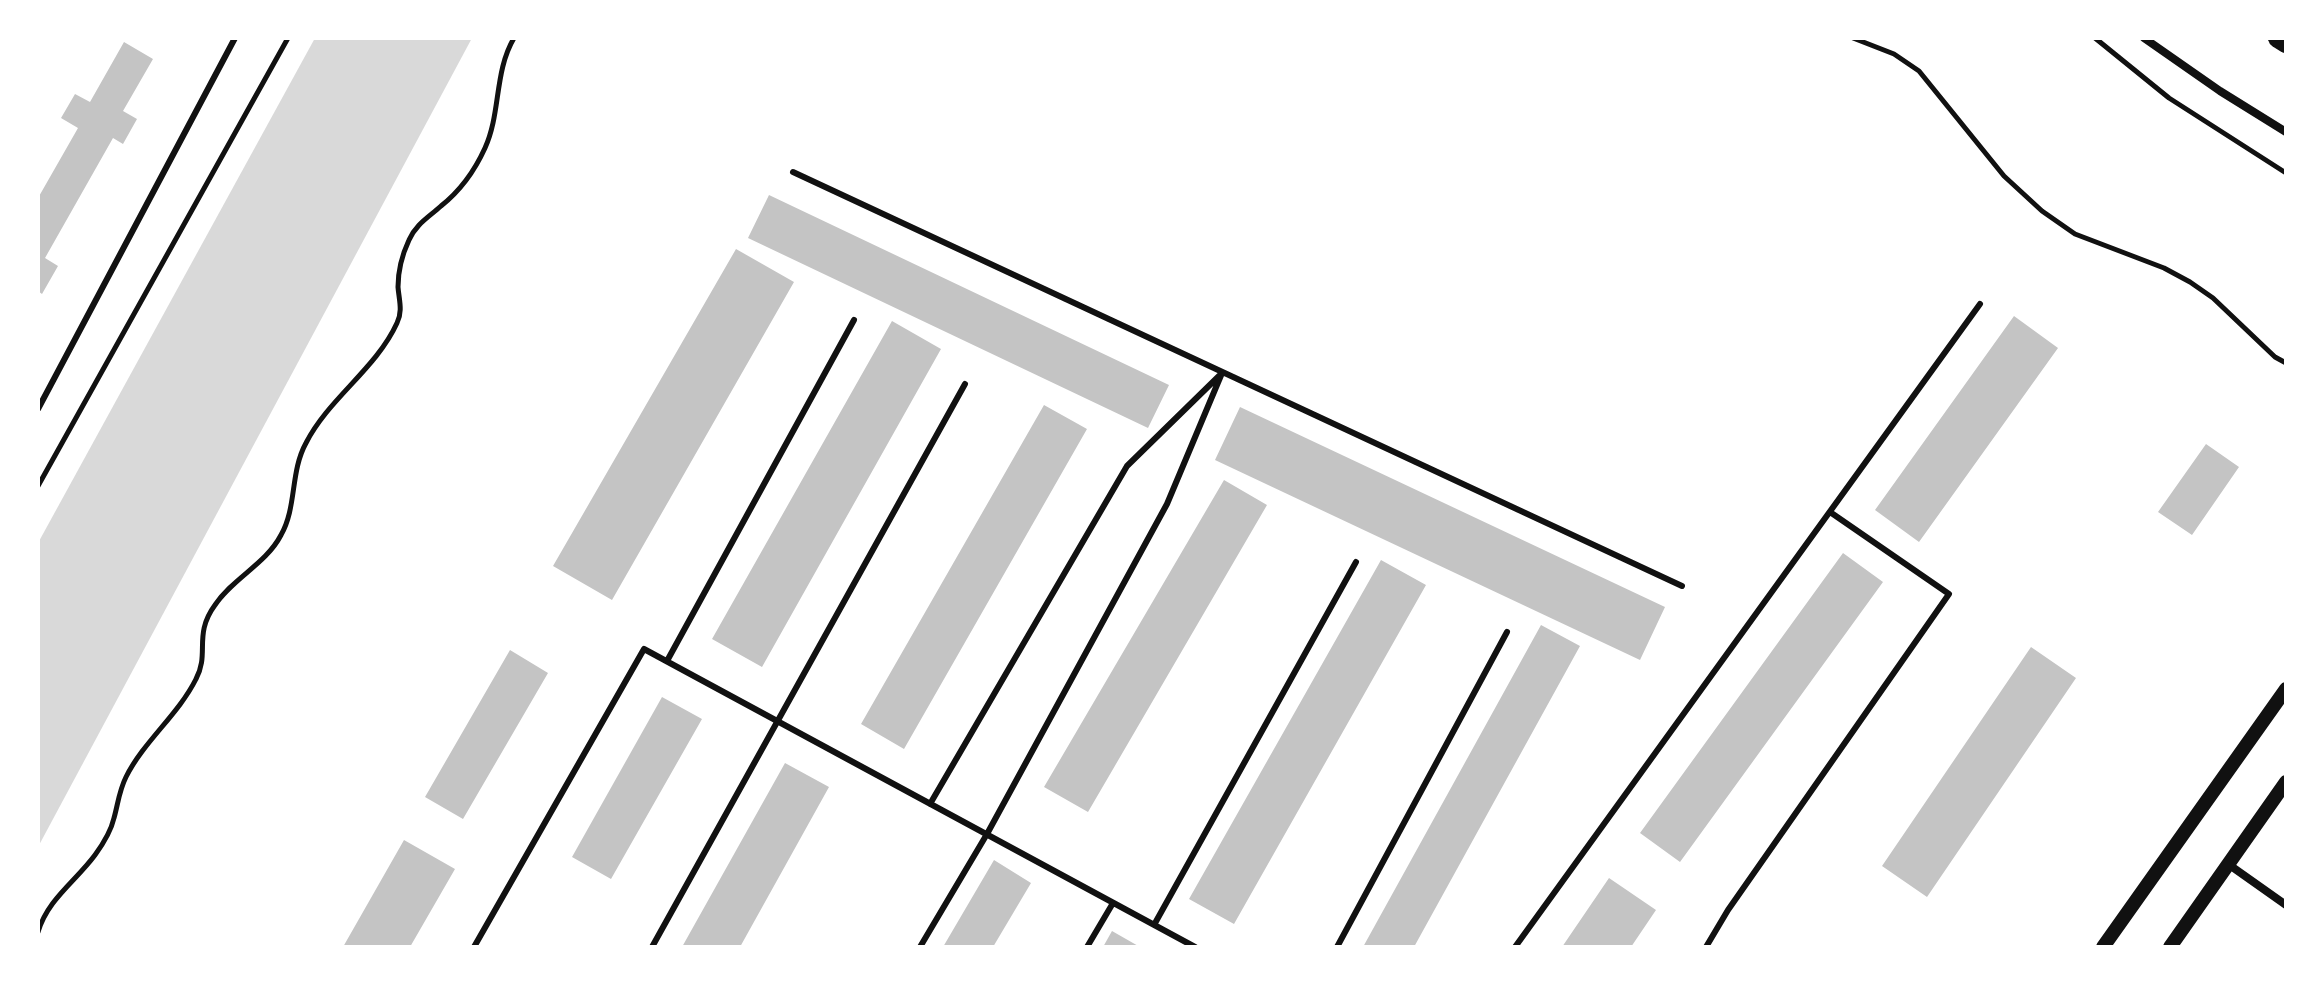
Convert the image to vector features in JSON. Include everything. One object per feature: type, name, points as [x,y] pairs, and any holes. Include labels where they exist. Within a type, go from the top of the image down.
[{"type":"main road","points":[[2278,38],[2286,43]]},
{"type":"street","points":[[2144,38],[2286,132]]},
{"type":"street","points":[[2103,947],[2286,689]]},
{"type":"street","points":[[2170,947],[2286,782]]},
{"type":"street","points":[[2228,864],[2286,905]]},
{"type":"lane","points":[[38,409],[235,38]]},
{"type":"lane","points":[[793,172],[1682,586]]},
{"type":"lane","points":[[1515,947],[1980,304]]},
{"type":"lane","points":[[667,661],[854,320]]},
{"type":"lane","points":[[930,804],[1127,466],[1222,373]]},
{"type":"lane","points":[[920,947],[987,834],[1167,504],[1222,373]]},
{"type":"lane","points":[[652,947],[965,384]]},
{"type":"lane","points":[[1706,947],[1728,910],[1949,594],[1830,512]]},
{"type":"lane","points":[[1154,925],[1356,562]]},
{"type":"lane","points":[[1337,947],[1507,632]]},
{"type":"lane","points":[[474,947],[644,649],[1195,947]]},
{"type":"lane","points":[[1087,947],[1113,903]]},
{"type":"path","points":[[38,486],[288,38]]},
{"type":"path","points":[[38,932],[50,905],[94,857],[106,838],[114,821],[119,793],[135,761],[194,683],[202,656],[201,636],[205,619],[217,601],[264,559],[279,540],[286,526],[297,460],[316,425],[381,351],[399,320],[400,265],[410,238],[422,220],[443,205],[469,177],[485,148],[494,122],[500,72],[514,38]]},
{"type":"path","points":[[1853,38],[1894,54],[1919,71],[2004,176],[2042,211],[2075,234],[2164,268],[2190,282],[2213,298],[2275,357],[2286,363]]},
{"type":"path","points":[[2095,38],[2169,98],[2286,173]]},
{"type":"shaded area","points":[[315,38],[472,38],[38,847],[38,543]]},
{"type":"building","points":[[124,42],[153,59],[123,111],[137,119],[123,144],[113,138],[45,258],[58,266],[42,294],[38,291],[38,198],[78,128],[61,118],[75,94],[90,102]]},
{"type":"building","points":[[769,195],[1169,385],[1148,428],[748,238]]},
{"type":"building","points":[[736,249],[794,282],[612,600],[553,566]]},
{"type":"building","points":[[2014,316],[2058,348],[1919,542],[1875,510]]},
{"type":"building","points":[[892,321],[941,349],[762,667],[712,639]]},
{"type":"building","points":[[1044,405],[1087,429],[904,749],[861,724]]},
{"type":"building","points":[[1240,407],[1665,607],[1640,660],[1215,460]]},
{"type":"building","points":[[2206,444],[2239,467],[2192,535],[2158,512]]},
{"type":"building","points":[[1224,480],[1267,505],[1088,812],[1044,787]]},
{"type":"building","points":[[1843,553],[1883,582],[1680,862],[1640,833]]},
{"type":"building","points":[[1381,560],[1426,585],[1234,924],[1189,899]]},
{"type":"building","points":[[1541,625],[1580,646],[1414,947],[1363,947]]},
{"type":"building","points":[[2031,647],[2076,678],[1927,897],[1882,866]]},
{"type":"building","points":[[510,650],[548,673],[463,819],[425,797]]},
{"type":"building","points":[[662,697],[702,719],[611,879],[572,857]]},
{"type":"building","points":[[785,763],[829,787],[740,947],[682,947]]},
{"type":"building","points":[[404,840],[455,869],[410,947],[343,947]]},
{"type":"building","points":[[994,860],[1031,883],[993,947],[943,947]]},
{"type":"building","points":[[1609,878],[1656,910],[1631,947],[1562,947]]},
{"type":"building","points":[[1112,931],[1140,947],[1103,947]]}]
